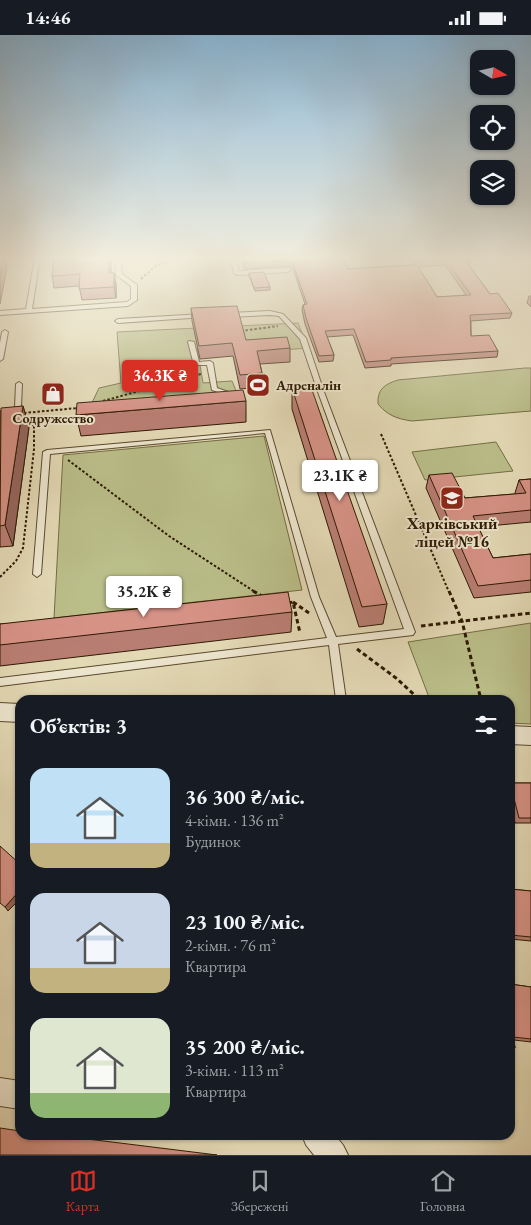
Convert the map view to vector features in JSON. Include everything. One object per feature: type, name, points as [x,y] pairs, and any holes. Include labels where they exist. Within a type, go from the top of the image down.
[{"type":"street","points":[[0,712],[15,713]]},
{"type":"street","points":[[515,735],[531,736]]},
{"type":"street","points":[[0,1092],[15,1094]]},
{"type":"street","points":[[320,1140],[333,1155]]},
{"type":"lane","points":[[0,313],[56,309]]},
{"type":"lane","points":[[0,682],[410,632],[321,392],[303,338],[281,315],[270,313],[223,315]]},
{"type":"lane","points":[[118,321],[213,316]]},
{"type":"lane","points":[[0,359],[5,332]]},
{"type":"lane","points":[[191,343],[196,364],[210,363],[214,389],[243,398]]},
{"type":"lane","points":[[18,410],[19,384]]},
{"type":"lane","points":[[37,574],[47,451],[268,431],[315,597],[333,641],[340,695]]},
{"type":"path","points":[[232,333],[290,324]]},
{"type":"path","points":[[102,401],[211,371]]},
{"type":"path","points":[[18,410],[84,407]]},
{"type":"path","points":[[0,577],[16,561],[23,548],[34,449],[34,425],[18,423]]},
{"type":"path","points":[[381,434],[462,621],[480,695]]},
{"type":"path","points":[[55,451],[169,536],[266,599]]},
{"type":"path","points":[[284,603],[293,603],[300,637]]},
{"type":"path","points":[[424,626],[531,613]]},
{"type":"green space","points":[[298,323],[308,348],[246,353],[243,344],[197,347],[203,383],[232,381],[244,410],[82,424],[99,388],[121,383],[117,332]]},
{"type":"green space","points":[[531,368],[531,411],[412,421],[393,416],[378,404],[380,391],[389,383],[398,380]]},
{"type":"green space","points":[[264,436],[302,590],[54,618],[63,455]]},
{"type":"green space","points":[[496,442],[513,471],[425,480],[412,452]]},
{"type":"green space","points":[[531,623],[531,724],[515,723],[515,695],[428,695],[408,642]]},
{"type":"building","points":[[191,309],[238,309],[246,340],[287,337],[290,348],[257,351],[262,373],[240,375],[232,343],[199,346]]},
{"type":"building","points":[[304,309],[509,309],[512,313],[470,315],[471,336],[489,335],[498,351],[391,358],[391,360],[366,362],[354,329],[325,331],[334,355],[319,356]]},
{"type":"building","points":[[311,387],[387,604],[362,607],[292,388]]},
{"type":"building","points":[[243,390],[246,401],[76,415],[77,403]]},
{"type":"building","points":[[23,406],[5,525],[0,526],[1,408]]},
{"type":"building","points":[[452,473],[465,498],[526,493],[519,480],[531,479],[531,510],[473,516],[493,558],[531,554],[531,580],[478,586],[429,475]]},
{"type":"building","points":[[288,592],[292,612],[0,645],[0,624]]},
{"type":"building","points":[[515,783],[531,783],[531,818],[519,818],[515,802]]},
{"type":"building","points":[[0,846],[15,860],[15,896],[5,907],[0,903]]},
{"type":"building","points":[[515,889],[531,891],[531,937],[515,935]]},
{"type":"building","points":[[515,985],[531,987],[531,1039],[515,1037]]},
{"type":"building","points":[[0,1128],[15,1130],[15,1140],[96,1140],[217,1155],[0,1155]]},
{"type":"place","name":"Адреналін","points":[[258,385]]},
{"type":"place","name":"Содружество","points":[[53,394]]},
{"type":"place","name":"Харківський ліцей №16","points":[[452,498]]}]
